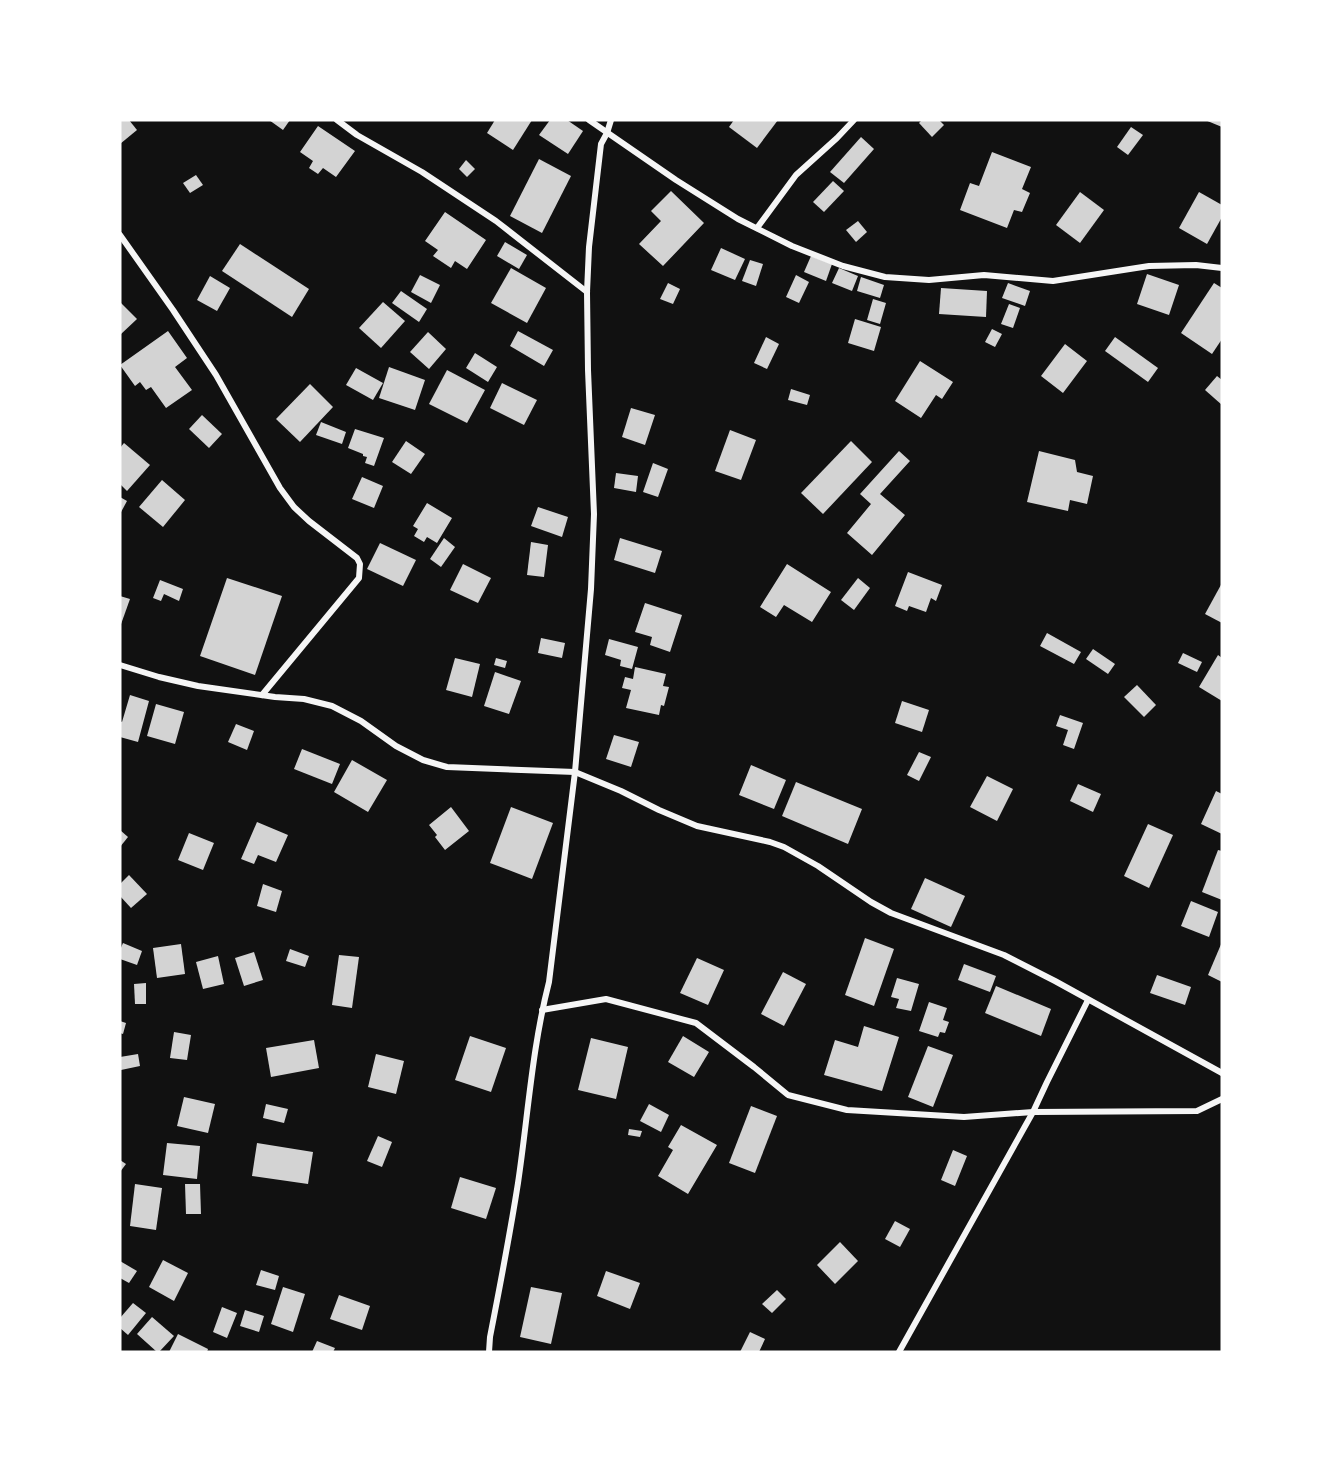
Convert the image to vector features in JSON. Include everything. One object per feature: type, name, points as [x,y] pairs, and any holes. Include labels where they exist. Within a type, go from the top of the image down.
[{"type":"street","points":[[337,120],[357,135],[422,172],[496,221],[587,291]]},
{"type":"street","points":[[589,120],[685,186],[738,219],[792,246],[843,266],[885,277],[929,280],[984,275],[1053,281],[1149,266],[1196,265],[1222,268]]},
{"type":"street","points":[[489,1352],[518,1183],[532,1071],[549,982],[575,772],[591,589],[594,513],[587,291],[601,144],[611,120]]},
{"type":"street","points":[[757,228],[796,175],[854,120]]},
{"type":"street","points":[[120,235],[216,375],[280,488],[294,507],[357,558],[360,564],[358,578],[262,695]]},
{"type":"street","points":[[120,665],[198,686],[304,699],[332,706],[361,721],[396,746],[423,760],[447,766],[575,772],[697,826],[784,847],[891,913],[1004,955],[1222,1072]]},
{"type":"street","points":[[542,1010],[606,999],[696,1023],[788,1095],[847,1110],[964,1117],[1033,1112],[1197,1112],[1222,1099]]},
{"type":"street","points":[[899,1352],[1033,1112],[1088,1000]]},
{"type":"building","points":[[120,120],[129,120],[137,130],[120,144]]},
{"type":"building","points":[[269,120],[290,120],[283,130]]},
{"type":"building","points":[[495,120],[532,120],[513,150],[487,133]]},
{"type":"building","points":[[550,120],[567,120],[583,131],[568,154],[539,135]]},
{"type":"building","points":[[734,120],[778,120],[757,148],[729,127]]},
{"type":"building","points":[[922,120],[939,120],[944,125],[932,137],[919,123]]},
{"type":"building","points":[[1205,120],[1222,120],[1222,127]]},
{"type":"building","points":[[318,126],[355,151],[336,177],[323,168],[318,174],[309,168],[313,161],[300,152]]},
{"type":"building","points":[[1131,127],[1143,135],[1128,155],[1117,147]]},
{"type":"building","points":[[861,137],[874,149],[844,183],[830,172]]},
{"type":"building","points":[[992,152],[1031,167],[1022,189],[1030,193],[1022,212],[1014,210],[1007,228],[960,210],[970,183],[979,186]]},
{"type":"building","points":[[539,159],[571,176],[542,233],[510,216]]},
{"type":"building","points":[[466,160],[475,169],[467,177],[459,169]]},
{"type":"building","points":[[196,175],[203,185],[190,193],[183,183]]},
{"type":"building","points":[[833,181],[844,191],[824,212],[813,202]]},
{"type":"building","points":[[671,191],[704,223],[663,266],[639,244],[661,221],[651,211]]},
{"type":"building","points":[[1080,192],[1104,210],[1080,243],[1056,225]]},
{"type":"building","points":[[1199,192],[1222,205],[1222,217],[1207,244],[1179,228]]},
{"type":"building","points":[[445,212],[486,240],[467,269],[455,261],[451,268],[433,256],[438,250],[425,241]]},
{"type":"building","points":[[858,221],[867,232],[856,242],[846,230]]},
{"type":"building","points":[[505,242],[527,255],[519,269],[497,256]]},
{"type":"building","points":[[240,244],[309,289],[292,317],[222,271]]},
{"type":"building","points":[[721,248],[745,259],[735,280],[711,270]]},
{"type":"building","points":[[811,256],[832,264],[826,281],[804,272]]},
{"type":"building","points":[[750,260],[763,264],[756,286],[742,281]]},
{"type":"building","points":[[511,268],[546,288],[527,323],[491,303]]},
{"type":"building","points":[[839,268],[858,276],[852,291],[832,283]]},
{"type":"building","points":[[1147,274],[1179,285],[1169,315],[1137,304]]},
{"type":"building","points":[[420,275],[440,285],[431,303],[411,292]]},
{"type":"building","points":[[796,275],[809,282],[799,303],[786,297]]},
{"type":"building","points":[[210,276],[230,288],[217,311],[197,300]]},
{"type":"building","points":[[861,277],[884,285],[880,298],[857,291]]},
{"type":"building","points":[[668,283],[680,289],[673,304],[660,299]]},
{"type":"building","points":[[1008,283],[1030,291],[1025,306],[1002,298]]},
{"type":"building","points":[[1214,283],[1222,288],[1222,339],[1212,354],[1181,333]]},
{"type":"building","points":[[941,288],[987,291],[986,317],[939,314]]},
{"type":"building","points":[[401,291],[427,309],[419,322],[392,303]]},
{"type":"building","points":[[873,299],[886,303],[880,324],[867,320]]},
{"type":"building","points":[[120,302],[137,319],[120,335]]},
{"type":"building","points":[[383,302],[405,321],[381,348],[359,328]]},
{"type":"building","points":[[1009,304],[1020,308],[1013,328],[1001,324]]},
{"type":"building","points":[[855,319],[881,327],[874,351],[848,343]]},
{"type":"building","points":[[992,329],[1002,334],[995,347],[985,342]]},
{"type":"building","points":[[168,331],[187,358],[175,367],[192,390],[166,408],[151,387],[146,390],[140,382],[135,386],[120,365]]},
{"type":"building","points":[[518,331],[553,350],[544,366],[510,346]]},
{"type":"building","points":[[428,332],[446,349],[429,369],[410,352]]},
{"type":"building","points":[[766,337],[779,344],[767,369],[754,363]]},
{"type":"building","points":[[1115,337],[1158,368],[1148,382],[1105,351]]},
{"type":"building","points":[[1065,344],[1087,361],[1063,393],[1041,376]]},
{"type":"building","points":[[475,353],[497,367],[488,382],[466,368]]},
{"type":"building","points":[[920,361],[953,382],[942,399],[936,395],[921,418],[895,401]]},
{"type":"building","points":[[389,367],[425,380],[415,410],[379,398]]},
{"type":"building","points":[[356,368],[383,383],[373,400],[346,385]]},
{"type":"building","points":[[447,370],[485,390],[467,423],[429,404]]},
{"type":"building","points":[[1217,376],[1222,380],[1222,405],[1205,390]]},
{"type":"building","points":[[502,383],[537,400],[524,425],[490,408]]},
{"type":"building","points":[[310,384],[333,407],[300,442],[276,419]]},
{"type":"building","points":[[791,389],[810,395],[807,405],[788,400]]},
{"type":"building","points":[[631,408],[655,415],[645,445],[622,437]]},
{"type":"building","points":[[202,415],[222,434],[209,448],[189,429]]},
{"type":"building","points":[[321,422],[346,432],[342,444],[316,435]]},
{"type":"building","points":[[355,429],[384,438],[374,466],[365,463],[367,457],[363,454],[348,448]]},
{"type":"building","points":[[730,430],[756,440],[741,480],[715,471]]},
{"type":"building","points":[[406,441],[425,454],[411,474],[392,462]]},
{"type":"building","points":[[851,441],[872,462],[823,514],[801,493]]},
{"type":"building","points":[[124,443],[150,465],[127,491],[120,484],[120,448]]},
{"type":"building","points":[[899,451],[910,461],[880,494],[905,515],[872,555],[847,533],[871,504],[860,494]]},
{"type":"building","points":[[1039,451],[1075,460],[1077,472],[1093,476],[1087,504],[1070,500],[1068,511],[1027,502]]},
{"type":"building","points":[[653,463],[668,469],[658,497],[643,492]]},
{"type":"building","points":[[616,473],[638,476],[636,492],[614,488]]},
{"type":"building","points":[[362,477],[383,486],[374,508],[352,499]]},
{"type":"building","points":[[162,480],[185,500],[163,527],[139,507]]},
{"type":"building","points":[[120,497],[127,501],[120,514]]},
{"type":"building","points":[[427,503],[452,518],[437,543],[427,537],[424,542],[414,536],[418,529],[413,526]]},
{"type":"building","points":[[538,507],[568,517],[562,537],[531,526]]},
{"type":"building","points":[[444,538],[455,547],[441,567],[430,559]]},
{"type":"building","points":[[620,538],[662,551],[655,573],[614,560]]},
{"type":"building","points":[[531,542],[548,545],[544,577],[527,575]]},
{"type":"building","points":[[380,543],[416,560],[403,586],[367,569]]},
{"type":"building","points":[[463,564],[491,578],[478,603],[450,590]]},
{"type":"building","points":[[787,564],[831,592],[812,622],[784,605],[776,617],[760,607]]},
{"type":"building","points":[[908,572],[942,585],[936,601],[931,598],[926,612],[909,606],[907,611],[895,606]]},
{"type":"building","points":[[227,578],[282,596],[255,675],[200,656]]},
{"type":"building","points":[[858,578],[870,588],[854,610],[841,600]]},
{"type":"building","points":[[160,580],[183,589],[179,601],[164,594],[161,601],[153,598]]},
{"type":"building","points":[[1222,583],[1222,623],[1205,614]]},
{"type":"building","points":[[120,596],[130,599],[120,627]]},
{"type":"building","points":[[645,603],[682,615],[670,652],[650,645],[652,637],[635,632]]},
{"type":"building","points":[[1047,633],[1081,652],[1074,664],[1040,646]]},
{"type":"building","points":[[541,638],[565,643],[562,658],[538,653]]},
{"type":"building","points":[[609,639],[638,647],[632,669],[620,666],[621,660],[605,655]]},
{"type":"building","points":[[1093,649],[1115,664],[1108,674],[1086,659]]},
{"type":"building","points":[[1183,653],[1202,662],[1197,672],[1178,663]]},
{"type":"building","points":[[1218,655],[1222,658],[1222,701],[1199,687]]},
{"type":"building","points":[[455,658],[480,664],[472,697],[446,690]]},
{"type":"building","points":[[496,658],[507,661],[505,668],[494,665]]},
{"type":"building","points":[[635,667],[666,674],[663,686],[669,687],[659,715],[626,708],[631,690],[622,688],[625,677],[633,679]]},
{"type":"building","points":[[495,672],[521,681],[509,714],[484,706]]},
{"type":"building","points":[[1137,685],[1156,705],[1144,717],[1124,697]]},
{"type":"building","points":[[130,695],[149,701],[138,742],[120,737],[120,721],[122,722]]},
{"type":"building","points":[[902,701],[929,710],[922,732],[895,723]]},
{"type":"building","points":[[156,704],[184,712],[175,744],[147,736]]},
{"type":"building","points":[[1060,715],[1083,723],[1074,749],[1063,745],[1068,730],[1056,726]]},
{"type":"building","points":[[236,724],[254,731],[247,750],[228,742]]},
{"type":"building","points":[[614,735],[639,742],[631,767],[606,759]]},
{"type":"building","points":[[302,749],[340,764],[332,784],[294,769]]},
{"type":"building","points":[[919,752],[931,757],[919,781],[907,775]]},
{"type":"building","points":[[352,760],[387,780],[368,812],[334,792]]},
{"type":"building","points":[[751,765],[786,780],[774,809],[739,795]]},
{"type":"building","points":[[987,776],[1013,789],[997,821],[970,807]]},
{"type":"building","points":[[796,782],[862,809],[848,844],[782,816]]},
{"type":"building","points":[[1078,784],[1101,794],[1093,812],[1070,801]]},
{"type":"building","points":[[1216,791],[1222,794],[1222,834],[1201,824]]},
{"type":"building","points":[[451,807],[469,831],[445,850],[429,825]]},
{"type":"building","points":[[511,807],[553,823],[532,879],[490,863]]},
{"type":"building","points":[[257,822],[288,835],[276,862],[258,855],[254,864],[241,859]]},
{"type":"building","points":[[1148,824],[1173,835],[1149,888],[1124,876]]},
{"type":"building","points":[[120,830],[128,837],[120,847]]},
{"type":"building","points":[[189,833],[214,843],[203,870],[178,860]]},
{"type":"building","points":[[1218,850],[1222,851],[1222,900],[1202,892]]},
{"type":"building","points":[[129,875],[147,894],[131,908],[120,896],[120,884]]},
{"type":"building","points":[[925,878],[965,896],[951,927],[911,909]]},
{"type":"building","points":[[263,884],[282,891],[276,912],[257,906]]},
{"type":"building","points":[[1191,901],[1218,912],[1209,937],[1181,926]]},
{"type":"building","points":[[865,938],[894,949],[874,1006],[845,995]]},
{"type":"building","points":[[1222,942],[1222,982],[1208,975]]},
{"type":"building","points":[[123,943],[142,951],[137,965],[120,959]]},
{"type":"building","points":[[181,944],[185,974],[157,978],[153,948]]},
{"type":"building","points":[[290,949],[309,956],[305,967],[286,961]]},
{"type":"building","points":[[254,952],[263,980],[244,986],[235,958]]},
{"type":"building","points":[[339,955],[359,957],[352,1008],[332,1005]]},
{"type":"building","points":[[218,956],[224,984],[203,989],[196,962]]},
{"type":"building","points":[[697,958],[724,970],[708,1005],[680,993]]},
{"type":"building","points":[[964,964],[996,976],[990,992],[958,980]]},
{"type":"building","points":[[783,972],[806,984],[784,1026],[761,1014]]},
{"type":"building","points":[[1157,975],[1191,987],[1185,1005],[1150,993]]},
{"type":"building","points":[[897,978],[919,984],[911,1011],[896,1008],[899,999],[891,997]]},
{"type":"building","points":[[146,983],[146,1004],[135,1004],[134,984]]},
{"type":"building","points":[[996,986],[1051,1009],[1041,1036],[985,1013]]},
{"type":"building","points":[[929,1002],[947,1008],[943,1020],[949,1022],[945,1033],[940,1032],[938,1037],[919,1031]]},
{"type":"building","points":[[120,1021],[126,1023],[123,1034],[120,1033]]},
{"type":"building","points":[[864,1026],[899,1037],[882,1091],[824,1075],[835,1040],[858,1047]]},
{"type":"building","points":[[174,1032],[191,1035],[187,1060],[170,1058]]},
{"type":"building","points":[[470,1036],[506,1048],[491,1092],[455,1080]]},
{"type":"building","points":[[683,1036],[709,1052],[694,1077],[668,1062]]},
{"type":"building","points":[[591,1038],[628,1047],[616,1099],[578,1090]]},
{"type":"building","points":[[314,1040],[319,1068],[271,1077],[266,1048]]},
{"type":"building","points":[[928,1046],[953,1055],[933,1107],[908,1097]]},
{"type":"building","points":[[138,1054],[140,1066],[121,1070],[120,1057]]},
{"type":"building","points":[[376,1054],[404,1061],[396,1094],[368,1087]]},
{"type":"building","points":[[184,1097],[215,1104],[208,1133],[177,1126]]},
{"type":"building","points":[[266,1104],[288,1109],[284,1123],[263,1118]]},
{"type":"building","points":[[649,1104],[669,1115],[661,1132],[640,1121]]},
{"type":"building","points":[[751,1106],[777,1116],[755,1173],[729,1163]]},
{"type":"building","points":[[681,1125],[717,1145],[688,1194],[658,1176],[673,1150],[668,1147]]},
{"type":"building","points":[[629,1129],[642,1131],[640,1137],[628,1135]]},
{"type":"building","points":[[378,1136],[392,1142],[382,1167],[367,1161]]},
{"type":"building","points":[[167,1143],[200,1146],[197,1179],[163,1175]]},
{"type":"building","points":[[257,1143],[313,1152],[308,1184],[252,1176]]},
{"type":"building","points":[[953,1150],[967,1156],[955,1186],[941,1180]]},
{"type":"building","points":[[120,1160],[126,1164],[120,1172]]},
{"type":"building","points":[[460,1177],[496,1188],[486,1219],[451,1208]]},
{"type":"building","points":[[135,1184],[162,1188],[156,1230],[130,1226]]},
{"type":"building","points":[[185,1184],[200,1184],[201,1214],[186,1214]]},
{"type":"building","points":[[895,1221],[910,1229],[900,1247],[885,1239]]},
{"type":"building","points":[[840,1242],[858,1261],[835,1284],[817,1265]]},
{"type":"building","points":[[163,1260],[188,1273],[174,1301],[149,1287]]},
{"type":"building","points":[[120,1261],[137,1271],[129,1283],[120,1278]]},
{"type":"building","points":[[261,1270],[279,1276],[275,1290],[256,1285]]},
{"type":"building","points":[[606,1271],[640,1283],[630,1309],[597,1296]]},
{"type":"building","points":[[283,1287],[305,1294],[293,1332],[271,1324]]},
{"type":"building","points":[[531,1287],[562,1293],[551,1344],[520,1337]]},
{"type":"building","points":[[777,1290],[786,1299],[772,1313],[762,1304]]},
{"type":"building","points":[[339,1295],[370,1306],[362,1330],[330,1319]]},
{"type":"building","points":[[133,1303],[146,1313],[128,1335],[120,1328],[120,1318]]},
{"type":"building","points":[[222,1307],[237,1313],[227,1338],[213,1332]]},
{"type":"building","points":[[245,1310],[264,1316],[259,1332],[240,1326]]},
{"type":"building","points":[[152,1317],[174,1336],[159,1352],[137,1334]]},
{"type":"building","points":[[750,1332],[765,1339],[759,1352],[740,1352]]},
{"type":"building","points":[[178,1334],[208,1349],[207,1352],[169,1352]]},
{"type":"building","points":[[317,1341],[335,1348],[333,1352],[312,1352]]}]
